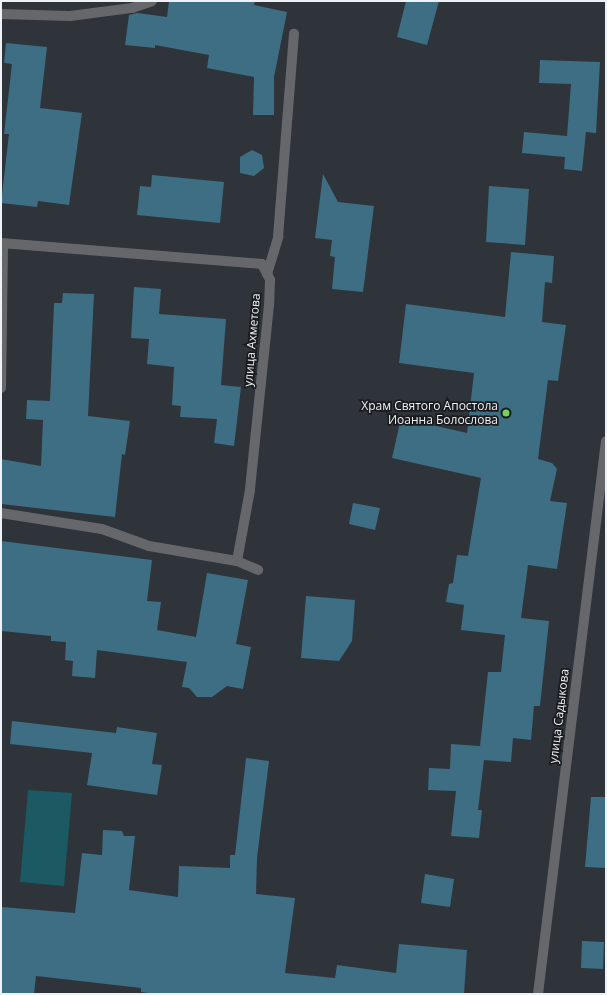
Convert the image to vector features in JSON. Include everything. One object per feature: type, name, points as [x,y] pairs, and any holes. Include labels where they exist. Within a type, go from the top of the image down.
[{"type":"street","points":[[1,14],[70,16],[132,8],[152,1]]},
{"type":"street","name":"улица Ахметова","points":[[237,561],[250,490],[266,336],[270,280],[268,274],[278,237],[294,34]]},
{"type":"street","points":[[1,388],[2,244],[262,264],[268,274]]},
{"type":"street","name":"улица Садыкова","points":[[538,994],[606,441]]},
{"type":"street","points":[[1,513],[102,529],[149,546],[237,561],[258,570]]},
{"type":"water","points":[[28,790],[72,793],[64,886],[20,882]]},
{"type":"building","points":[[169,1],[255,1],[254,5],[287,12],[274,77],[274,115],[253,115],[254,77],[207,68],[209,55],[155,45],[155,48],[125,45],[129,15],[137,13],[167,17]]},
{"type":"building","points":[[406,1],[439,1],[427,45],[397,37]]},
{"type":"building","points":[[6,43],[47,47],[40,108],[82,113],[69,205],[38,201],[37,207],[1,203],[9,134],[4,134],[12,64],[4,63]]},
{"type":"building","points":[[540,60],[600,62],[596,133],[586,132],[582,171],[564,169],[565,157],[522,153],[524,132],[567,136],[571,84],[539,83]]},
{"type":"building","points":[[252,150],[262,155],[264,168],[254,176],[240,173],[240,157]]},
{"type":"building","points":[[323,174],[338,202],[374,206],[363,292],[332,289],[335,257],[330,256],[332,240],[315,238]]},
{"type":"building","points":[[152,175],[224,182],[220,223],[137,215],[140,186],[151,187]]},
{"type":"building","points":[[489,186],[529,189],[525,245],[486,242]]},
{"type":"building","points":[[511,252],[554,256],[552,283],[545,282],[542,322],[566,325],[558,381],[548,380],[538,459],[552,463],[557,469],[550,501],[567,503],[557,569],[528,565],[521,618],[549,621],[540,706],[534,706],[531,740],[513,738],[511,762],[484,760],[478,810],[482,810],[479,838],[451,836],[456,791],[428,790],[429,768],[450,769],[451,744],[480,746],[488,672],[501,672],[505,635],[461,630],[464,605],[446,602],[449,584],[453,583],[457,555],[468,556],[481,478],[392,458],[401,418],[467,433],[474,373],[399,363],[406,304],[505,317]]},
{"type":"building","points":[[134,287],[161,289],[159,314],[226,319],[221,385],[241,387],[234,446],[214,443],[217,419],[180,417],[181,406],[172,405],[174,367],[147,364],[149,339],[131,338]]},
{"type":"building","points":[[63,293],[94,294],[88,416],[130,421],[125,455],[122,454],[115,517],[1,504],[1,459],[41,466],[43,420],[26,419],[27,400],[50,401],[54,303],[62,303]]},
{"type":"building","points":[[353,503],[380,508],[375,530],[349,524]]},
{"type":"building","points":[[1,541],[152,560],[147,601],[161,602],[157,630],[196,637],[207,573],[248,580],[236,644],[251,647],[243,689],[227,686],[212,697],[197,697],[189,688],[182,687],[187,662],[97,650],[95,678],[72,676],[73,661],[65,660],[66,642],[51,641],[51,636],[1,631]]},
{"type":"building","points":[[306,596],[355,600],[352,641],[339,661],[301,658]]},
{"type":"building","points":[[12,721],[116,733],[117,727],[157,733],[152,764],[162,765],[157,795],[87,785],[92,753],[10,744]]},
{"type":"building","points":[[246,758],[269,761],[257,858],[256,894],[295,898],[285,973],[335,978],[337,965],[396,973],[399,944],[467,950],[464,994],[157,994],[141,992],[141,988],[36,976],[34,994],[1,994],[1,907],[75,913],[82,853],[102,855],[103,830],[122,831],[124,836],[135,836],[129,890],[178,897],[179,866],[230,868],[230,855],[235,855]]},
{"type":"building","points":[[591,797],[606,797],[606,868],[585,867]]},
{"type":"building","points":[[425,874],[454,879],[450,907],[421,903]]},
{"type":"building","points":[[582,941],[604,942],[603,969],[581,968]]},
{"type":"place","name":"Храм Святого Апостола Иоанна Болослова","points":[[506,413]]}]
